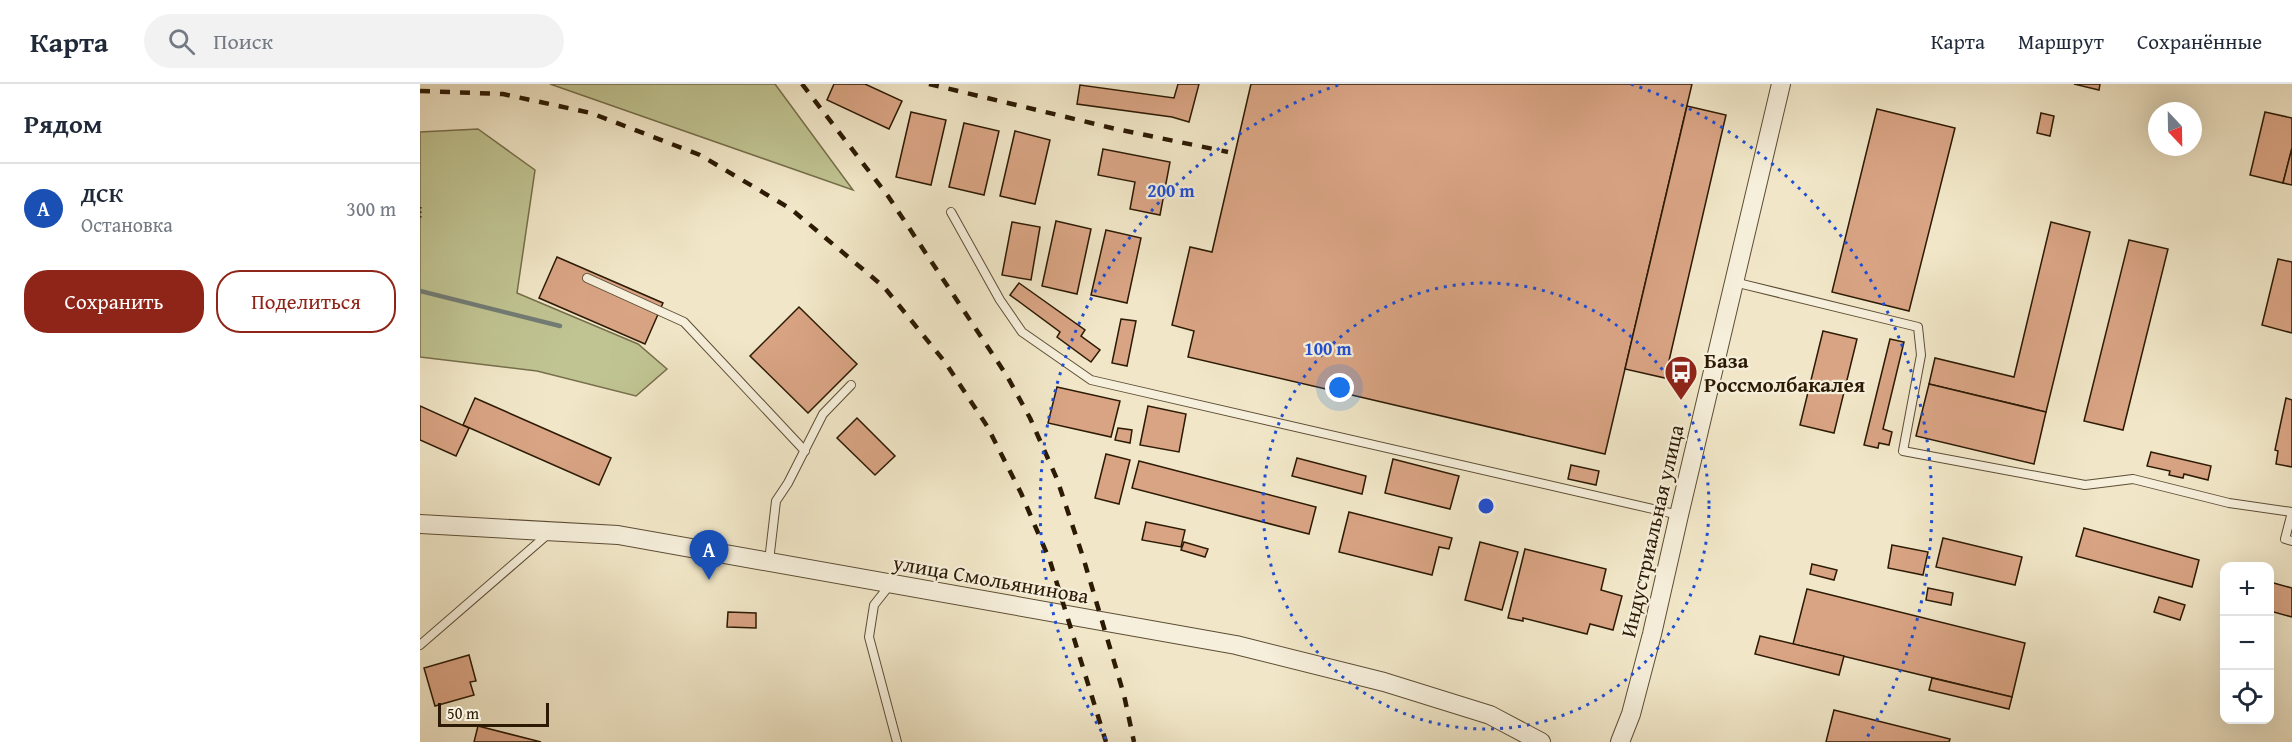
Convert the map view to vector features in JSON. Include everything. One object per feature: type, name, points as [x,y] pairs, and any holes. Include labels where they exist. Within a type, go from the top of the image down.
[{"type":"street","name":"Индустриальная улица","points":[[1620,742],[1631,714],[1652,634],[1781,84]]},
{"type":"street","name":"улица Смольянинова","points":[[420,524],[618,536],[1236,645],[1384,682],[1490,715],[1541,742]]},
{"type":"lane","points":[[951,212],[1000,300],[1023,332],[1091,380],[1679,515]]},
{"type":"lane","points":[[587,279],[684,322],[805,451]]},
{"type":"lane","points":[[1734,282],[1918,327],[1921,355],[1903,451],[2085,485],[2133,479],[2229,503],[2292,512],[2285,539],[2292,541]]},
{"type":"lane","points":[[769,562],[776,501],[823,414],[851,385]]},
{"type":"lane","points":[[420,645],[550,532]]},
{"type":"lane","points":[[890,585],[873,605],[869,637],[897,742]]},
{"type":"path","points":[[420,207],[420,218]]},
{"type":"green space","points":[[550,84],[775,84],[853,190]]},
{"type":"green space","points":[[478,129],[535,170],[517,293],[638,344],[667,369],[636,396],[537,371],[420,357],[420,132]]},
{"type":"building","points":[[834,84],[865,84],[902,101],[889,129],[827,100]]},
{"type":"building","points":[[1178,84],[1199,84],[1189,122],[1172,117],[1077,104],[1080,85],[1174,98]]},
{"type":"building","points":[[1251,84],[1692,84],[1605,454],[1188,357],[1194,331],[1172,325],[1190,247],[1212,252]]},
{"type":"building","points":[[2074,84],[2100,84],[2099,90]]},
{"type":"building","points":[[1687,106],[1726,115],[1665,378],[1625,369]]},
{"type":"building","points":[[1877,109],[1955,128],[1909,311],[1832,292]]},
{"type":"building","points":[[911,112],[946,120],[931,185],[896,177]]},
{"type":"building","points":[[2265,112],[2292,118],[2292,148],[2283,183],[2250,175]]},
{"type":"building","points":[[2041,113],[2054,116],[2050,136],[2037,133]]},
{"type":"building","points":[[964,123],[999,131],[984,195],[949,187]]},
{"type":"building","points":[[1015,131],[1050,140],[1035,204],[1000,196]]},
{"type":"building","points":[[2292,148],[2292,185],[2283,183]]},
{"type":"building","points":[[1103,149],[1170,162],[1160,215],[1130,209],[1135,182],[1098,175]]},
{"type":"building","points":[[1056,221],[1091,229],[1077,294],[1042,286]]},
{"type":"building","points":[[1012,222],[1040,227],[1031,280],[1002,275]]},
{"type":"building","points":[[2051,222],[2090,232],[2046,412],[1929,384],[1935,358],[2014,377]]},
{"type":"building","points":[[1106,230],[1141,238],[1127,303],[1091,295]]},
{"type":"building","points":[[2129,240],[2168,249],[2123,430],[2084,421]]},
{"type":"building","points":[[557,257],[663,303],[645,344],[539,298]]},
{"type":"building","points":[[2278,259],[2292,262],[2292,333],[2262,325]]},
{"type":"building","points":[[1019,283],[1085,330],[1081,336],[1100,350],[1091,362],[1057,337],[1060,332],[1010,295]]},
{"type":"building","points":[[799,307],[857,364],[808,413],[750,356]]},
{"type":"building","points":[[1121,319],[1136,321],[1127,366],[1112,363]]},
{"type":"building","points":[[1823,331],[1857,339],[1834,433],[1800,425]]},
{"type":"building","points":[[1890,339],[1904,342],[1883,429],[1892,432],[1889,445],[1879,443],[1878,448],[1864,445]]},
{"type":"building","points":[[1929,384],[2046,412],[2034,464],[1916,436]]},
{"type":"building","points":[[1057,387],[1120,401],[1111,437],[1048,423]]},
{"type":"building","points":[[475,398],[611,458],[599,485],[463,425]]},
{"type":"building","points":[[2286,398],[2292,400],[2292,467],[2276,464],[2278,451],[2275,450]]},
{"type":"building","points":[[420,406],[469,428],[456,456],[420,440]]},
{"type":"building","points":[[1148,406],[1186,414],[1179,452],[1140,445]]},
{"type":"building","points":[[857,418],[895,456],[875,475],[837,438]]},
{"type":"building","points":[[1118,428],[1132,430],[1130,443],[1115,440]]},
{"type":"building","points":[[2151,452],[2211,466],[2208,480],[2184,474],[2183,478],[2169,475],[2170,471],[2147,466]]},
{"type":"building","points":[[1106,454],[1130,460],[1119,504],[1095,498]]},
{"type":"building","points":[[1297,458],[1366,476],[1362,494],[1292,476]]},
{"type":"building","points":[[1393,459],[1459,476],[1450,509],[1385,493]]},
{"type":"building","points":[[1139,461],[1316,507],[1309,534],[1132,488]]},
{"type":"building","points":[[1571,465],[1599,471],[1596,485],[1568,479]]},
{"type":"building","points":[[1349,512],[1452,538],[1449,549],[1439,547],[1432,575],[1339,552]]},
{"type":"building","points":[[1146,522],[1185,530],[1181,547],[1142,540]]},
{"type":"building","points":[[2084,528],[2199,560],[2192,587],[2076,556]]},
{"type":"building","points":[[1943,538],[2022,557],[2015,585],[1936,567]]},
{"type":"building","points":[[1184,542],[1208,549],[1205,557],[1181,550]]},
{"type":"building","points":[[1480,542],[1518,552],[1502,610],[1465,600]]},
{"type":"building","points":[[1892,545],[1928,552],[1923,575],[1888,568]]},
{"type":"building","points":[[1525,549],[1606,569],[1601,590],[1622,596],[1613,630],[1590,624],[1587,634],[1523,618],[1523,621],[1508,618]]},
{"type":"building","points":[[1812,564],[1837,570],[1834,580],[1810,574]]},
{"type":"building","points":[[2274,583],[2292,588],[2292,617],[2274,612]]},
{"type":"building","points":[[1928,588],[1953,593],[1951,605],[1926,600]]},
{"type":"building","points":[[1807,589],[2025,643],[2012,697],[1793,644]]},
{"type":"building","points":[[2159,597],[2185,605],[2180,620],[2154,612]]},
{"type":"building","points":[[728,612],[756,613],[756,628],[727,627]]},
{"type":"building","points":[[1760,636],[1844,656],[1839,675],[1755,654]]},
{"type":"building","points":[[469,655],[476,681],[470,682],[474,695],[435,706],[424,668]]},
{"type":"building","points":[[1932,678],[2012,697],[2009,709],[1929,690]]},
{"type":"building","points":[[1834,710],[1950,739],[1949,742],[1826,742]]},
{"type":"building","points":[[478,726],[541,742],[474,742]]},
{"type":"waterway","points":[[420,291],[560,326]]},
{"type":"railway","points":[[802,84],[888,196],[1007,376],[1030,418],[1057,479],[1083,557],[1124,695],[1134,742]]},
{"type":"railway","points":[[929,84],[1116,129],[1228,152]]},
{"type":"railway","points":[[420,91],[503,94],[591,113],[700,155],[791,209],[884,287],[945,362],[987,426],[1021,493],[1050,561],[1106,742]]},
{"type":"place","name":"База Россмолбакалея","points":[[1681,401]]},
{"type":"place","name":"ДСК","points":[[709,580]]}]
